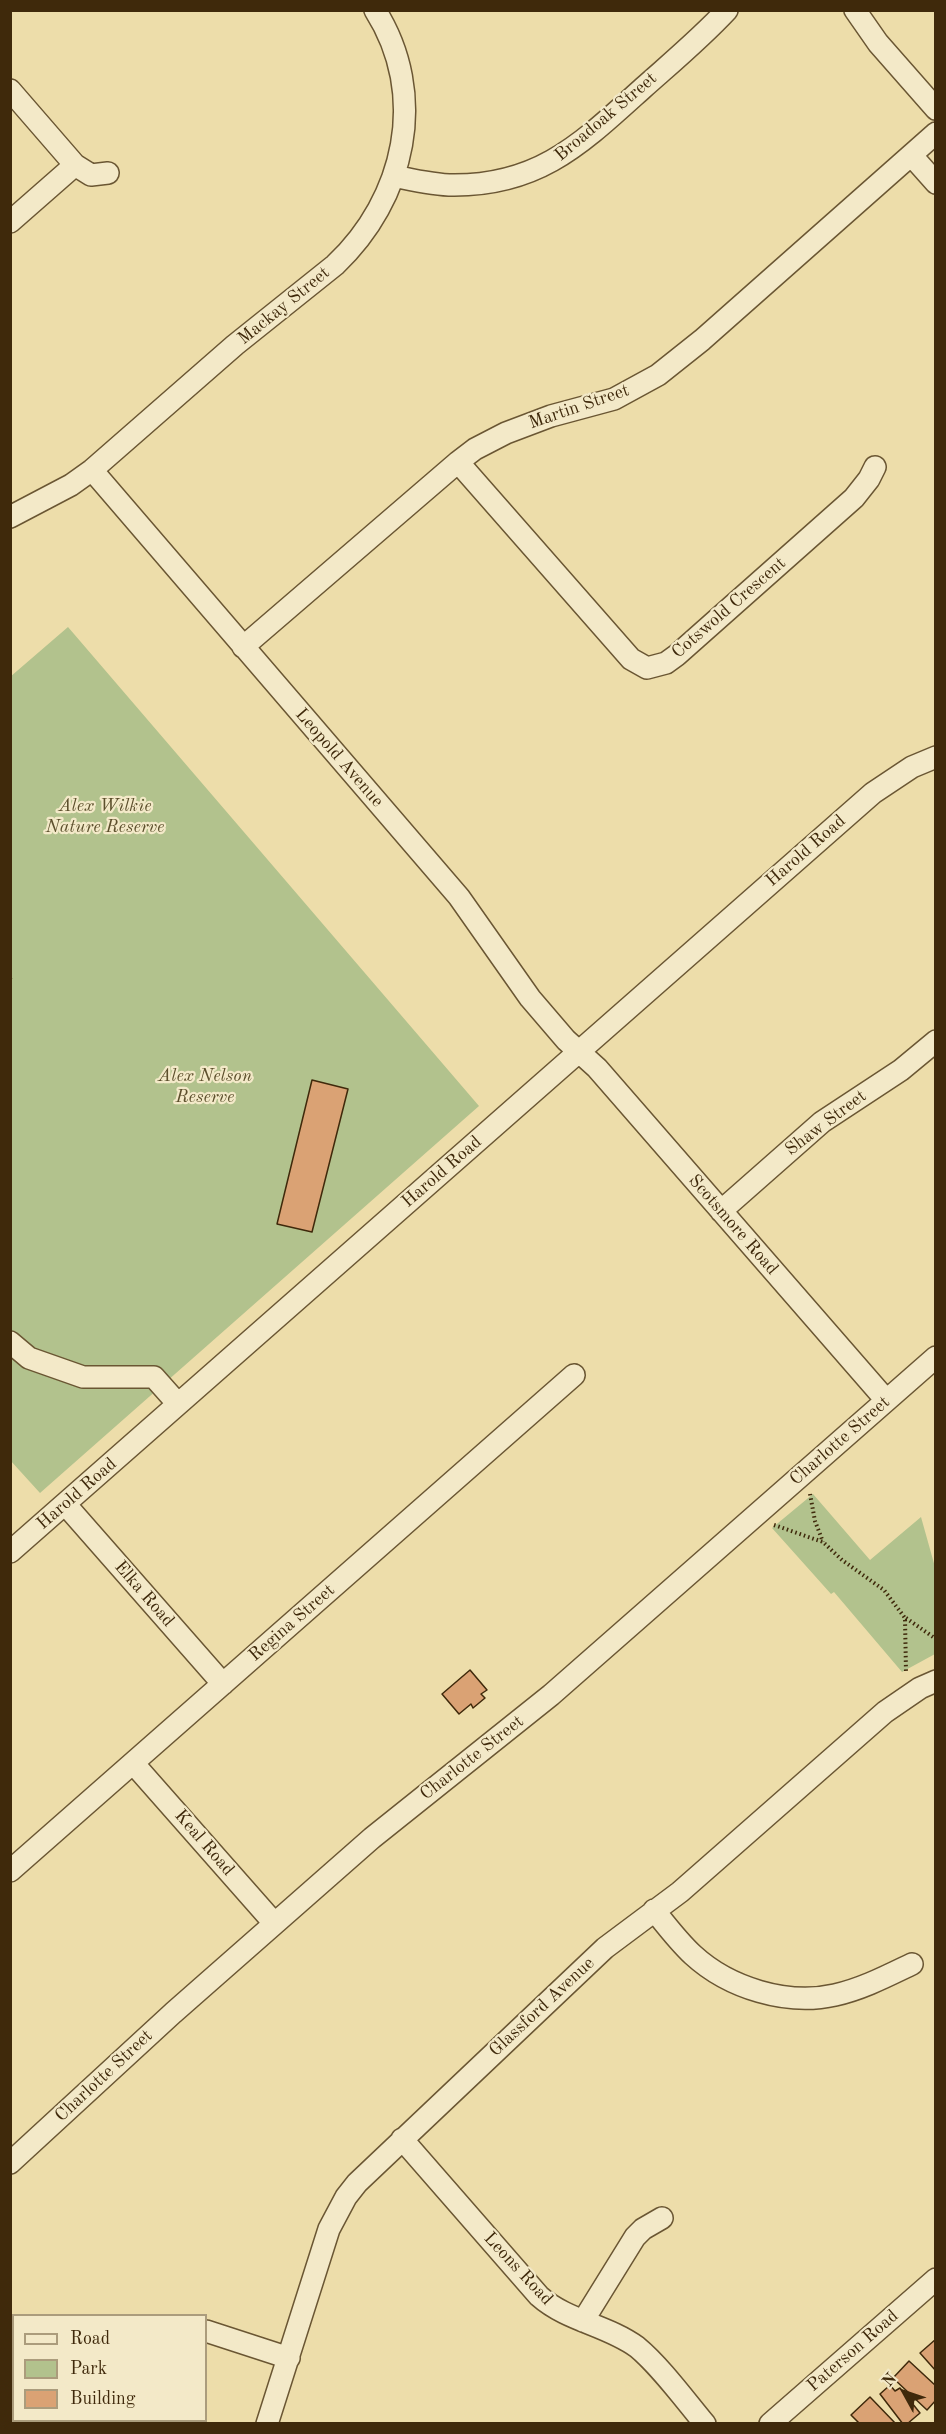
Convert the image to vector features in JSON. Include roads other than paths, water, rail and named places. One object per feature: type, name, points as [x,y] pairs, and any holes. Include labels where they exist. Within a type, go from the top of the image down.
[{"type":"street","name":"Mackay Street","points":[[10,517],[71,485],[92,470],[226,353],[350,251],[372,223],[394,176],[404,128],[402,85],[394,51],[375,10]]},
{"type":"street","name":"Broadoak Street","points":[[394,176],[435,184],[498,182],[548,165],[602,125],[727,10]]},
{"type":"street","points":[[855,10],[878,43],[936,109]]},
{"type":"street","points":[[10,90],[75,165],[91,176],[108,173]]},
{"type":"street","name":"Martin Street","points":[[243,647],[475,449],[506,433],[551,416],[614,399],[658,375],[702,340],[936,133]]},
{"type":"street","points":[[912,156],[936,183]]},
{"type":"street","points":[[10,222],[75,165]]},
{"type":"street","name":"Cotswold Crescent","points":[[458,462],[631,659],[646,668],[656,667],[678,655],[854,498],[875,467]]},
{"type":"street","name":"Leopold Avenue","points":[[92,470],[459,897],[520,986],[562,1036],[579,1051]]},
{"type":"street","name":"Harold Road","points":[[873,793],[894,763],[902,756],[936,741]]},
{"type":"street","name":"Harold Road","points":[[10,1552],[873,793],[912,767],[936,757]]},
{"type":"street","name":"Shaw Street","points":[[721,1210],[822,1122],[902,1070],[936,1041]]},
{"type":"street","name":"Scotsmore Road","points":[[579,1051],[597,1068],[886,1400]]},
{"type":"street","points":[[10,1342],[29,1358],[83,1377],[154,1377],[178,1404]]},
{"type":"street","name":"Charlotte Street","points":[[10,2163],[274,1923],[372,1838],[551,1695],[936,1357]]},
{"type":"street","name":"Regina Street","points":[[10,1872],[574,1375]]},
{"type":"street","name":"Elka Road","points":[[65,1504],[223,1684]]},
{"type":"street","name":"Glassford Avenue","points":[[267,2424],[335,2215],[357,2182],[605,1948],[687,1885],[885,1712],[920,1688],[936,1681]]},
{"type":"street","name":"Keal Road","points":[[133,1763],[274,1923]]},
{"type":"street","points":[[654,1910],[679,1940],[709,1968],[734,1982],[766,1993],[808,1998],[833,1996],[859,1988],[912,1964]]},
{"type":"street","name":"Leons Road","points":[[402,2139],[539,2296],[558,2311],[584,2321],[636,2347],[705,2424]]},
{"type":"street","points":[[584,2321],[635,2238],[643,2229],[662,2218]]},
{"type":"street","name":"Paterson Road","points":[[770,2424],[936,2279]]},
{"type":"street","points":[[207,2331],[289,2358]]},
{"type":"park label","name":"Alex Wilkie Nature Reserve","points":[[105,816]]},
{"type":"park label","name":"Alex Nelson Reserve","points":[[205,1086]]}]
